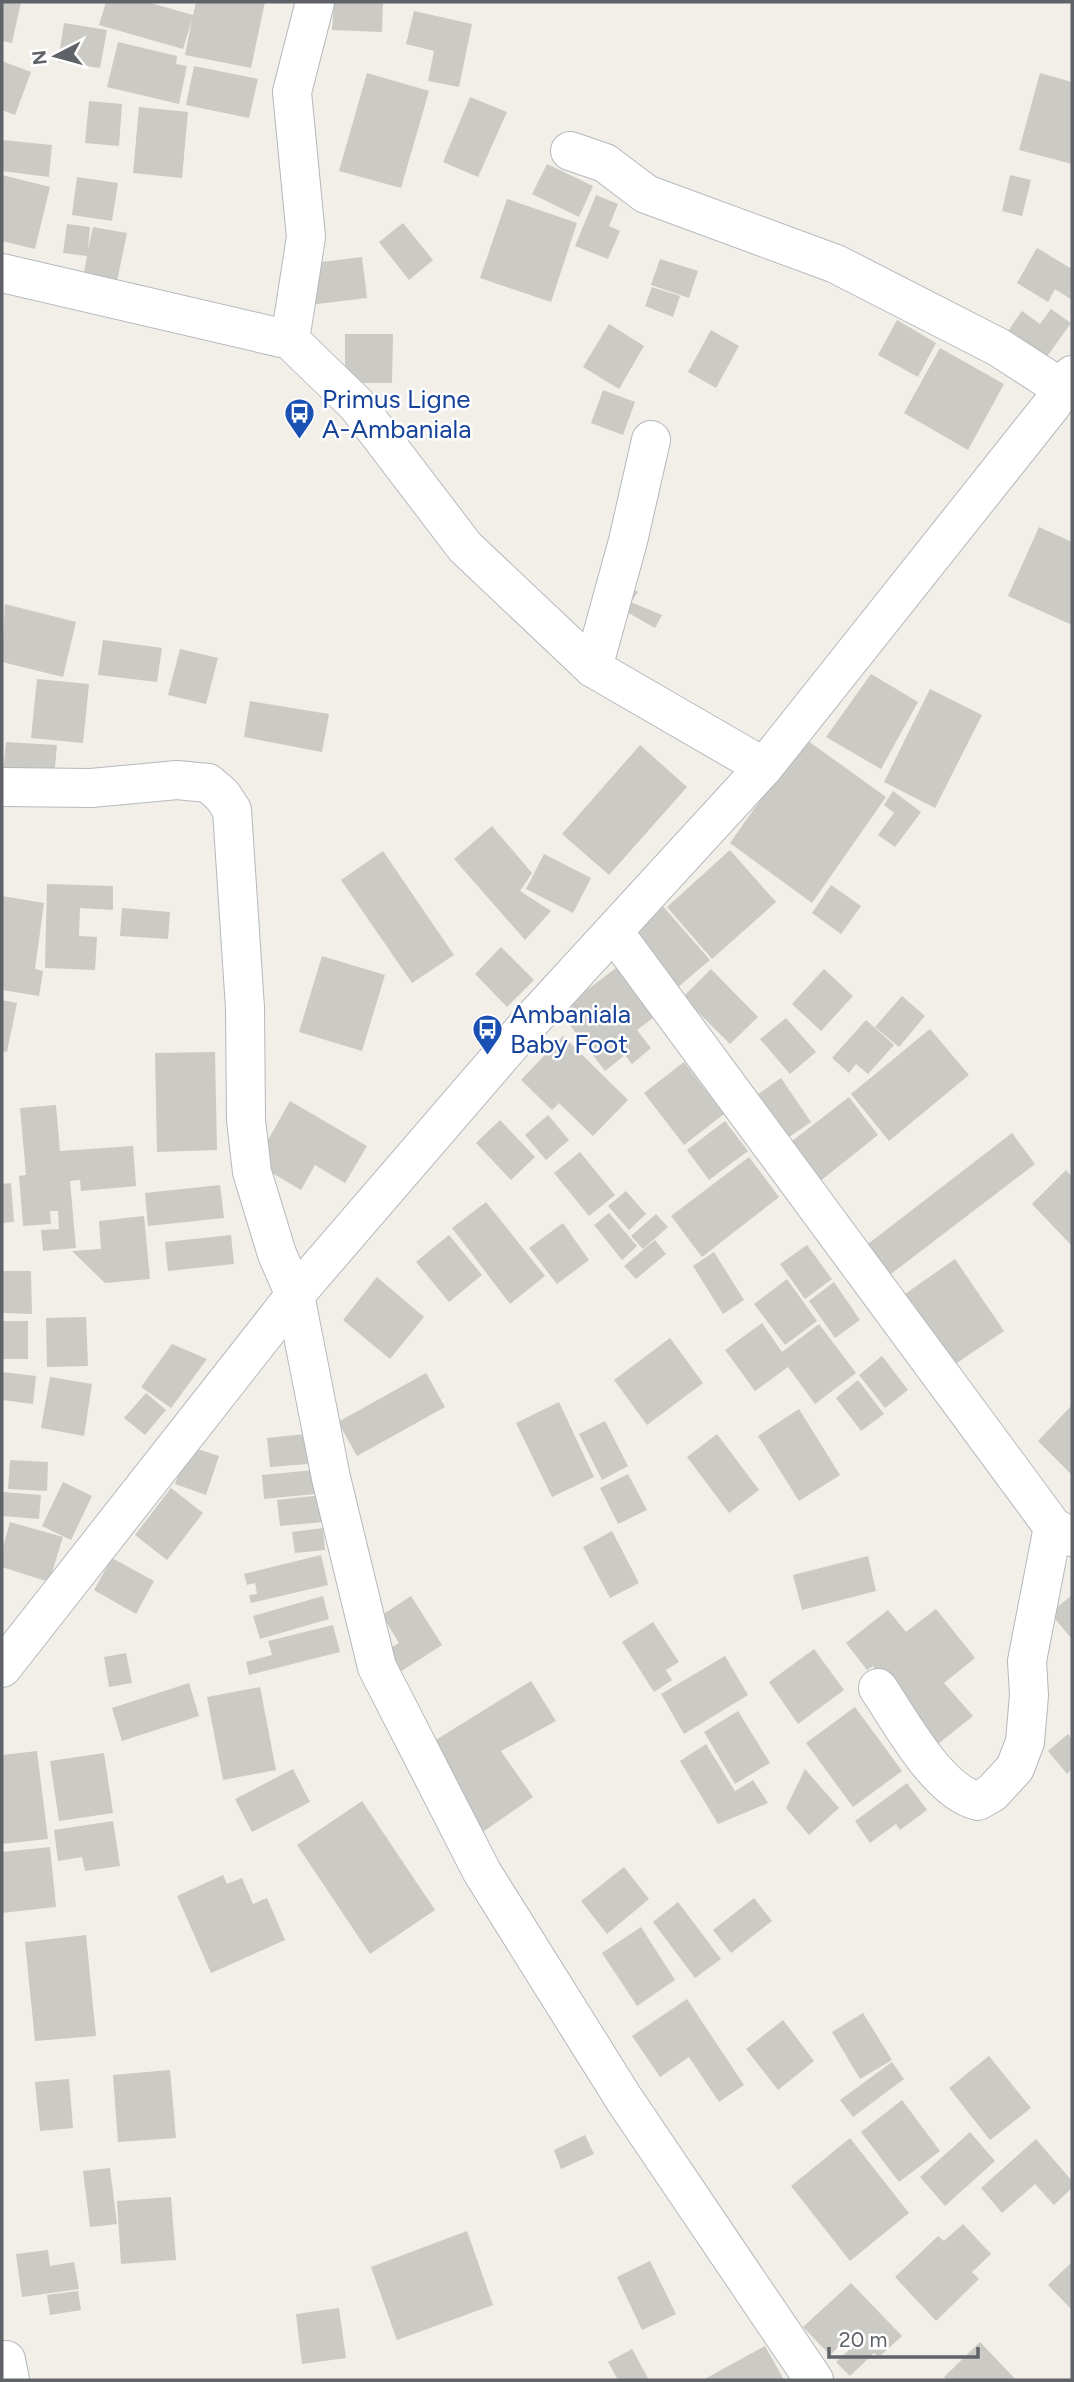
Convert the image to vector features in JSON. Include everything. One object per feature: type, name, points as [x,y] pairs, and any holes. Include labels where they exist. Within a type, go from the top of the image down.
[{"type":"street","points":[[290,340],[306,237],[292,92],[315,2]]},
{"type":"street","points":[[2,1668],[295,1296],[531,1021],[764,767],[1065,396],[998,347],[836,264],[646,194],[605,163],[570,151]]},
{"type":"street","points":[[2,273],[290,340],[356,404],[465,547],[593,668],[764,767]]},
{"type":"street","points":[[593,668],[628,541],[651,440]]},
{"type":"street","points":[[2,787],[91,788],[187,781],[208,783],[222,794],[232,810],[245,1008],[246,1120],[252,1172],[277,1254],[295,1296],[331,1478],[377,1667],[482,1871],[624,2099],[814,2380]]},
{"type":"street","points":[[614,932],[1063,1532],[1027,1661],[1029,1695],[1025,1742],[1015,1768],[992,1793],[978,1801],[954,1791],[921,1751],[877,1688]]},
{"type":"street","points":[[2,2360],[6,2360],[10,2380]]},
{"type":"building","points":[[2,2],[21,2],[12,43],[2,41]]},
{"type":"building","points":[[106,2],[147,2],[193,15],[196,2],[265,2],[251,68],[185,55],[192,20],[183,49],[99,25]]},
{"type":"building","points":[[334,2],[383,2],[382,32],[332,30]]},
{"type":"building","points":[[414,11],[472,24],[459,87],[428,81],[434,51],[406,44]]},
{"type":"building","points":[[64,23],[107,30],[100,68],[58,62]]},
{"type":"building","points":[[118,42],[177,56],[176,64],[187,66],[179,104],[107,87]]},
{"type":"building","points":[[2,61],[31,72],[15,115],[2,110]]},
{"type":"building","points":[[194,66],[258,79],[249,118],[186,105]]},
{"type":"building","points":[[367,73],[429,91],[401,188],[339,171]]},
{"type":"building","points":[[1040,73],[1072,82],[1072,164],[1019,150]]},
{"type":"building","points":[[470,97],[507,112],[478,177],[443,162]]},
{"type":"building","points":[[89,101],[122,104],[119,146],[85,143]]},
{"type":"building","points":[[139,107],[188,112],[182,178],[133,173]]},
{"type":"building","points":[[3,140],[52,145],[49,177],[2,171]]},
{"type":"building","points":[[547,164],[593,186],[579,217],[532,194]]},
{"type":"building","points":[[2,175],[50,187],[35,249],[2,241]]},
{"type":"building","points":[[1010,175],[1031,180],[1022,216],[1002,211]]},
{"type":"building","points":[[77,177],[118,183],[112,221],[72,215]]},
{"type":"building","points":[[596,195],[618,204],[609,226],[620,231],[608,259],[575,246]]},
{"type":"building","points":[[507,199],[577,223],[551,302],[480,278]]},
{"type":"building","points":[[403,223],[433,260],[409,280],[379,242]]},
{"type":"building","points":[[67,224],[90,227],[88,250],[93,227],[127,233],[115,291],[82,284],[87,256],[63,253]]},
{"type":"building","points":[[1037,248],[1072,269],[1072,300],[1055,289],[1048,302],[1017,283]]},
{"type":"building","points":[[362,257],[367,298],[309,305],[305,264]]},
{"type":"building","points":[[660,259],[698,271],[689,298],[651,285]]},
{"type":"building","points":[[652,287],[680,296],[673,317],[645,306]]},
{"type":"building","points":[[1051,309],[1071,323],[1041,365],[1003,338],[1022,311],[1040,324]]},
{"type":"building","points":[[897,320],[936,343],[918,377],[878,355]]},
{"type":"building","points":[[609,324],[644,346],[619,389],[583,367]]},
{"type":"building","points":[[711,330],[739,346],[716,388],[688,372]]},
{"type":"building","points":[[345,334],[393,334],[392,383],[345,383]]},
{"type":"building","points":[[940,348],[1004,384],[968,450],[904,413]]},
{"type":"building","points":[[603,390],[635,402],[623,435],[591,423]]},
{"type":"building","points":[[1039,527],[1072,542],[1072,625],[1008,596]]},
{"type":"building","points":[[630,587],[638,592],[631,602],[662,615],[655,628],[618,607]]},
{"type":"building","points":[[5,604],[76,622],[63,677],[2,662]]},
{"type":"building","points":[[103,640],[162,648],[157,682],[98,675]]},
{"type":"building","points":[[180,649],[218,658],[206,704],[168,695]]},
{"type":"building","points":[[871,674],[918,702],[881,769],[826,737]]},
{"type":"building","points":[[37,679],[89,684],[83,743],[31,738]]},
{"type":"building","points":[[930,689],[982,715],[935,808],[884,782]]},
{"type":"building","points":[[250,701],[329,714],[322,752],[244,737]]},
{"type":"building","points":[[804,738],[886,797],[812,903],[730,843]]},
{"type":"building","points":[[6,742],[57,745],[54,778],[3,775]]},
{"type":"building","points":[[640,745],[687,787],[609,875],[562,834]]},
{"type":"building","points":[[893,791],[921,812],[895,847],[878,835],[894,813],[884,805]]},
{"type":"building","points":[[492,826],[532,873],[520,891],[551,911],[525,940],[454,859]]},
{"type":"building","points":[[730,850],[776,902],[712,959],[667,907]]},
{"type":"building","points":[[383,851],[454,955],[412,983],[341,880]]},
{"type":"building","points":[[544,854],[591,878],[573,913],[526,889]]},
{"type":"building","points":[[47,884],[113,886],[113,910],[80,908],[79,936],[97,937],[95,970],[45,968]]},
{"type":"building","points":[[831,885],[861,906],[841,934],[812,913]]},
{"type":"building","points":[[2,896],[44,903],[35,969],[43,971],[39,996],[2,990]]},
{"type":"building","points":[[661,904],[710,960],[671,993],[623,937]]},
{"type":"building","points":[[122,908],[170,912],[168,939],[120,936]]},
{"type":"building","points":[[501,947],[534,980],[507,1007],[475,974]]},
{"type":"building","points":[[322,956],[385,975],[362,1051],[299,1032]]},
{"type":"building","points":[[620,965],[657,1015],[637,1030],[651,1048],[632,1064],[625,1055],[605,1071],[559,1011]]},
{"type":"building","points":[[711,969],[758,1017],[730,1044],[683,997]]},
{"type":"building","points":[[824,969],[853,996],[821,1031],[792,1004]]},
{"type":"building","points":[[902,996],[925,1016],[899,1047],[875,1027]]},
{"type":"building","points":[[2,1000],[17,1003],[7,1052],[2,1051]]},
{"type":"building","points":[[786,1018],[816,1052],[790,1074],[760,1039]]},
{"type":"building","points":[[866,1020],[894,1045],[868,1074],[856,1064],[849,1073],[832,1058]]},
{"type":"building","points":[[930,1029],[969,1075],[889,1141],[851,1094]]},
{"type":"building","points":[[563,1036],[628,1100],[593,1136],[559,1103],[552,1110],[521,1080]]},
{"type":"building","points":[[215,1052],[217,1150],[157,1152],[155,1053]]},
{"type":"building","points":[[684,1062],[724,1114],[684,1145],[644,1093]]},
{"type":"building","points":[[781,1078],[811,1122],[773,1148],[744,1104]]},
{"type":"building","points":[[849,1097],[878,1135],[804,1194],[774,1155]]},
{"type":"building","points":[[290,1101],[367,1146],[345,1183],[315,1165],[301,1190],[255,1163]]},
{"type":"building","points":[[56,1105],[60,1151],[133,1146],[136,1186],[81,1191],[80,1180],[70,1181],[76,1248],[43,1251],[41,1230],[59,1229],[58,1211],[50,1211],[51,1224],[23,1226],[19,1176],[26,1175],[20,1108]]},
{"type":"building","points":[[548,1115],[569,1140],[546,1160],[525,1135]]},
{"type":"building","points":[[500,1120],[535,1157],[511,1180],[476,1143]]},
{"type":"building","points":[[725,1121],[748,1151],[709,1180],[687,1150]]},
{"type":"building","points":[[1012,1133],[1035,1164],[887,1277],[864,1247]]},
{"type":"building","points":[[580,1152],[615,1195],[589,1216],[554,1173]]},
{"type":"building","points":[[749,1157],[779,1197],[702,1257],[671,1216]]},
{"type":"building","points":[[1066,1170],[1072,1177],[1072,1246],[1032,1204]]},
{"type":"building","points":[[11,1183],[14,1222],[2,1223],[2,1184]]},
{"type":"building","points":[[220,1185],[224,1218],[148,1226],[145,1193]]},
{"type":"building","points":[[626,1191],[646,1214],[629,1230],[608,1206]]},
{"type":"building","points":[[486,1202],[545,1276],[510,1304],[452,1228]]},
{"type":"building","points":[[609,1213],[637,1246],[622,1260],[594,1225]]},
{"type":"building","points":[[656,1214],[668,1227],[643,1249],[631,1236]]},
{"type":"building","points":[[144,1216],[150,1279],[105,1283],[72,1251],[101,1249],[99,1221]]},
{"type":"building","points":[[563,1223],[589,1260],[557,1284],[529,1248]]},
{"type":"building","points":[[231,1235],[234,1264],[168,1271],[165,1242]]},
{"type":"building","points":[[449,1235],[482,1275],[449,1302],[416,1262]]},
{"type":"building","points":[[655,1240],[666,1254],[636,1279],[624,1266]]},
{"type":"building","points":[[807,1245],[832,1279],[805,1299],[780,1264]]},
{"type":"building","points":[[714,1252],[744,1300],[723,1314],[693,1266]]},
{"type":"building","points":[[955,1259],[1004,1331],[954,1365],[905,1294]]},
{"type":"building","points":[[2,1271],[31,1271],[32,1314],[2,1313]]},
{"type":"building","points":[[377,1277],[424,1317],[390,1359],[343,1320]]},
{"type":"building","points":[[787,1279],[817,1321],[785,1345],[754,1304]]},
{"type":"building","points":[[834,1282],[860,1320],[835,1338],[809,1301]]},
{"type":"building","points":[[86,1317],[88,1366],[47,1367],[46,1318]]},
{"type":"building","points":[[2,1321],[28,1321],[28,1359],[2,1359]]},
{"type":"building","points":[[762,1323],[782,1352],[819,1324],[856,1373],[815,1404],[788,1367],[755,1391],[725,1350]]},
{"type":"building","points":[[670,1338],[703,1383],[647,1425],[614,1380]]},
{"type":"building","points":[[172,1344],[207,1359],[171,1408],[141,1387]]},
{"type":"building","points":[[882,1356],[908,1390],[885,1408],[859,1375]]},
{"type":"building","points":[[2,1372],[36,1376],[33,1404],[2,1400]]},
{"type":"building","points":[[426,1373],[445,1407],[357,1456],[338,1422]]},
{"type":"building","points":[[50,1377],[92,1384],[84,1436],[41,1428]]},
{"type":"building","points":[[858,1380],[884,1414],[861,1431],[836,1398]]},
{"type":"building","points":[[146,1393],[166,1410],[145,1435],[124,1418]]},
{"type":"building","points":[[559,1402],[594,1477],[552,1497],[516,1423]]},
{"type":"building","points":[[1072,1405],[1072,1475],[1038,1441]]},
{"type":"building","points":[[799,1409],[840,1475],[799,1501],[758,1436]]},
{"type":"building","points":[[605,1421],[628,1466],[602,1480],[579,1434]]},
{"type":"building","points":[[305,1434],[308,1464],[270,1467],[267,1438]]},
{"type":"building","points":[[717,1434],[759,1490],[729,1513],[687,1457]]},
{"type":"building","points":[[188,1446],[219,1456],[206,1495],[175,1484]]},
{"type":"building","points":[[10,1460],[48,1462],[47,1491],[8,1489]]},
{"type":"building","points":[[313,1470],[315,1494],[264,1499],[262,1475]]},
{"type":"building","points":[[628,1474],[647,1510],[618,1524],[600,1488]]},
{"type":"building","points":[[63,1482],[92,1496],[71,1540],[42,1526]]},
{"type":"building","points":[[171,1488],[203,1513],[167,1560],[135,1535]]},
{"type":"building","points":[[3,1492],[41,1495],[39,1519],[2,1516]]},
{"type":"building","points":[[322,1495],[324,1522],[280,1526],[277,1500]]},
{"type":"building","points":[[10,1522],[63,1537],[49,1582],[2,1567],[2,1551]]},
{"type":"building","points":[[323,1528],[325,1550],[295,1553],[292,1532]]},
{"type":"building","points":[[612,1531],[639,1583],[610,1598],[583,1547]]},
{"type":"building","points":[[321,1555],[328,1585],[251,1603],[249,1595],[257,1594],[255,1583],[247,1585],[244,1574]]},
{"type":"building","points":[[868,1556],[876,1591],[802,1610],[793,1575]]},
{"type":"building","points":[[112,1558],[154,1581],[136,1614],[94,1590]]},
{"type":"building","points":[[1072,1595],[1072,1639],[1050,1613]]},
{"type":"building","points":[[323,1596],[329,1619],[260,1639],[253,1616]]},
{"type":"building","points":[[411,1596],[442,1645],[400,1672],[387,1650],[399,1643],[382,1615]]},
{"type":"building","points":[[936,1609],[975,1658],[944,1683],[973,1716],[933,1748],[873,1666],[867,1670],[846,1643],[888,1610],[906,1632]]},
{"type":"building","points":[[653,1622],[679,1662],[666,1670],[672,1680],[654,1692],[622,1642]]},
{"type":"building","points":[[333,1625],[340,1652],[249,1675],[246,1662],[272,1655],[268,1641]]},
{"type":"building","points":[[814,1649],[844,1690],[798,1724],[769,1682]]},
{"type":"building","points":[[126,1653],[132,1683],[109,1687],[104,1657]]},
{"type":"building","points":[[725,1656],[748,1695],[684,1734],[661,1694]]},
{"type":"building","points":[[531,1681],[556,1721],[501,1751],[533,1797],[480,1834],[421,1749]]},
{"type":"building","points":[[189,1683],[199,1716],[122,1741],[112,1708]]},
{"type":"building","points":[[260,1687],[276,1770],[223,1780],[207,1697]]},
{"type":"building","points":[[855,1707],[902,1771],[853,1807],[806,1743]]},
{"type":"building","points":[[738,1711],[770,1763],[735,1784],[704,1732]]},
{"type":"building","points":[[1068,1734],[1072,1739],[1072,1769],[1067,1774],[1048,1751]]},
{"type":"building","points":[[706,1744],[735,1791],[753,1780],[768,1803],[718,1824],[680,1761]]},
{"type":"building","points":[[37,1751],[48,1839],[2,1844],[2,1755]]},
{"type":"building","points":[[104,1753],[113,1813],[59,1821],[50,1761]]},
{"type":"building","points":[[293,1769],[310,1802],[252,1832],[235,1799]]},
{"type":"building","points":[[805,1769],[839,1808],[809,1835],[786,1808]]},
{"type":"building","points":[[907,1783],[927,1810],[900,1830],[896,1824],[870,1843],[855,1821]]},
{"type":"building","points":[[362,1801],[435,1910],[370,1954],[297,1845]]},
{"type":"building","points":[[113,1821],[120,1866],[85,1871],[82,1857],[58,1861],[54,1830]]},
{"type":"building","points":[[50,1847],[56,1907],[2,1913],[2,1852]]},
{"type":"building","points":[[624,1867],[649,1899],[607,1934],[581,1901]]},
{"type":"building","points":[[223,1875],[227,1884],[242,1878],[253,1904],[267,1898],[285,1940],[211,1973],[177,1896]]},
{"type":"building","points":[[754,1898],[772,1921],[731,1953],[713,1930]]},
{"type":"building","points":[[678,1902],[721,1959],[695,1978],[653,1922]]},
{"type":"building","points":[[641,1927],[675,1980],[637,2006],[602,1953]]},
{"type":"building","points":[[86,1935],[96,2036],[35,2041],[25,1942]]},
{"type":"building","points":[[687,1999],[744,2085],[719,2102],[689,2057],[660,2077],[632,2036]]},
{"type":"building","points":[[863,2013],[892,2060],[860,2079],[832,2032]]},
{"type":"building","points":[[783,2020],[814,2061],[778,2090],[746,2049]]},
{"type":"building","points":[[989,2056],[1031,2108],[990,2140],[949,2088]]},
{"type":"building","points":[[892,2062],[904,2079],[853,2117],[840,2100]]},
{"type":"building","points":[[170,2070],[176,2138],[118,2142],[113,2075]]},
{"type":"building","points":[[69,2079],[73,2128],[40,2131],[35,2082]]},
{"type":"building","points":[[902,2100],[940,2151],[899,2182],[861,2132]]},
{"type":"building","points":[[970,2132],[995,2161],[945,2206],[920,2177]]},
{"type":"building","points":[[585,2135],[594,2154],[561,2169],[554,2150]]},
{"type":"building","points":[[850,2138],[909,2213],[850,2261],[791,2186]]},
{"type":"building","points":[[1036,2139],[1072,2181],[1072,2188],[1054,2205],[1035,2184],[1002,2213],[981,2188]]},
{"type":"building","points":[[110,2168],[117,2224],[90,2227],[83,2171]]},
{"type":"building","points":[[171,2197],[176,2260],[121,2264],[117,2201]]},
{"type":"building","points":[[963,2224],[991,2254],[972,2272],[979,2279],[936,2321],[895,2277],[938,2236],[944,2241]]},
{"type":"building","points":[[467,2231],[493,2305],[397,2340],[371,2267]]},
{"type":"building","points":[[48,2250],[50,2266],[74,2262],[79,2289],[22,2297],[16,2254]]},
{"type":"building","points":[[650,2261],[676,2314],[642,2330],[617,2277]]},
{"type":"building","points":[[1072,2262],[1072,2310],[1048,2285]]},
{"type":"building","points":[[851,2283],[902,2336],[879,2357],[874,2353],[850,2376],[836,2362],[863,2337],[856,2330],[830,2355],[803,2327]]},
{"type":"building","points":[[78,2291],[81,2310],[50,2315],[47,2295]]},
{"type":"building","points":[[339,2308],[346,2358],[302,2364],[296,2314]]},
{"type":"building","points":[[980,2342],[1016,2380],[947,2380],[944,2377]]},
{"type":"building","points":[[765,2346],[784,2380],[703,2380]]},
{"type":"building","points":[[632,2349],[649,2380],[618,2380],[608,2362]]},
{"type":"place","name":"Primus Ligne A-Ambaniala","points":[[299,441]]},
{"type":"place","name":"Ambaniala Baby Foot","points":[[487,1056]]}]
